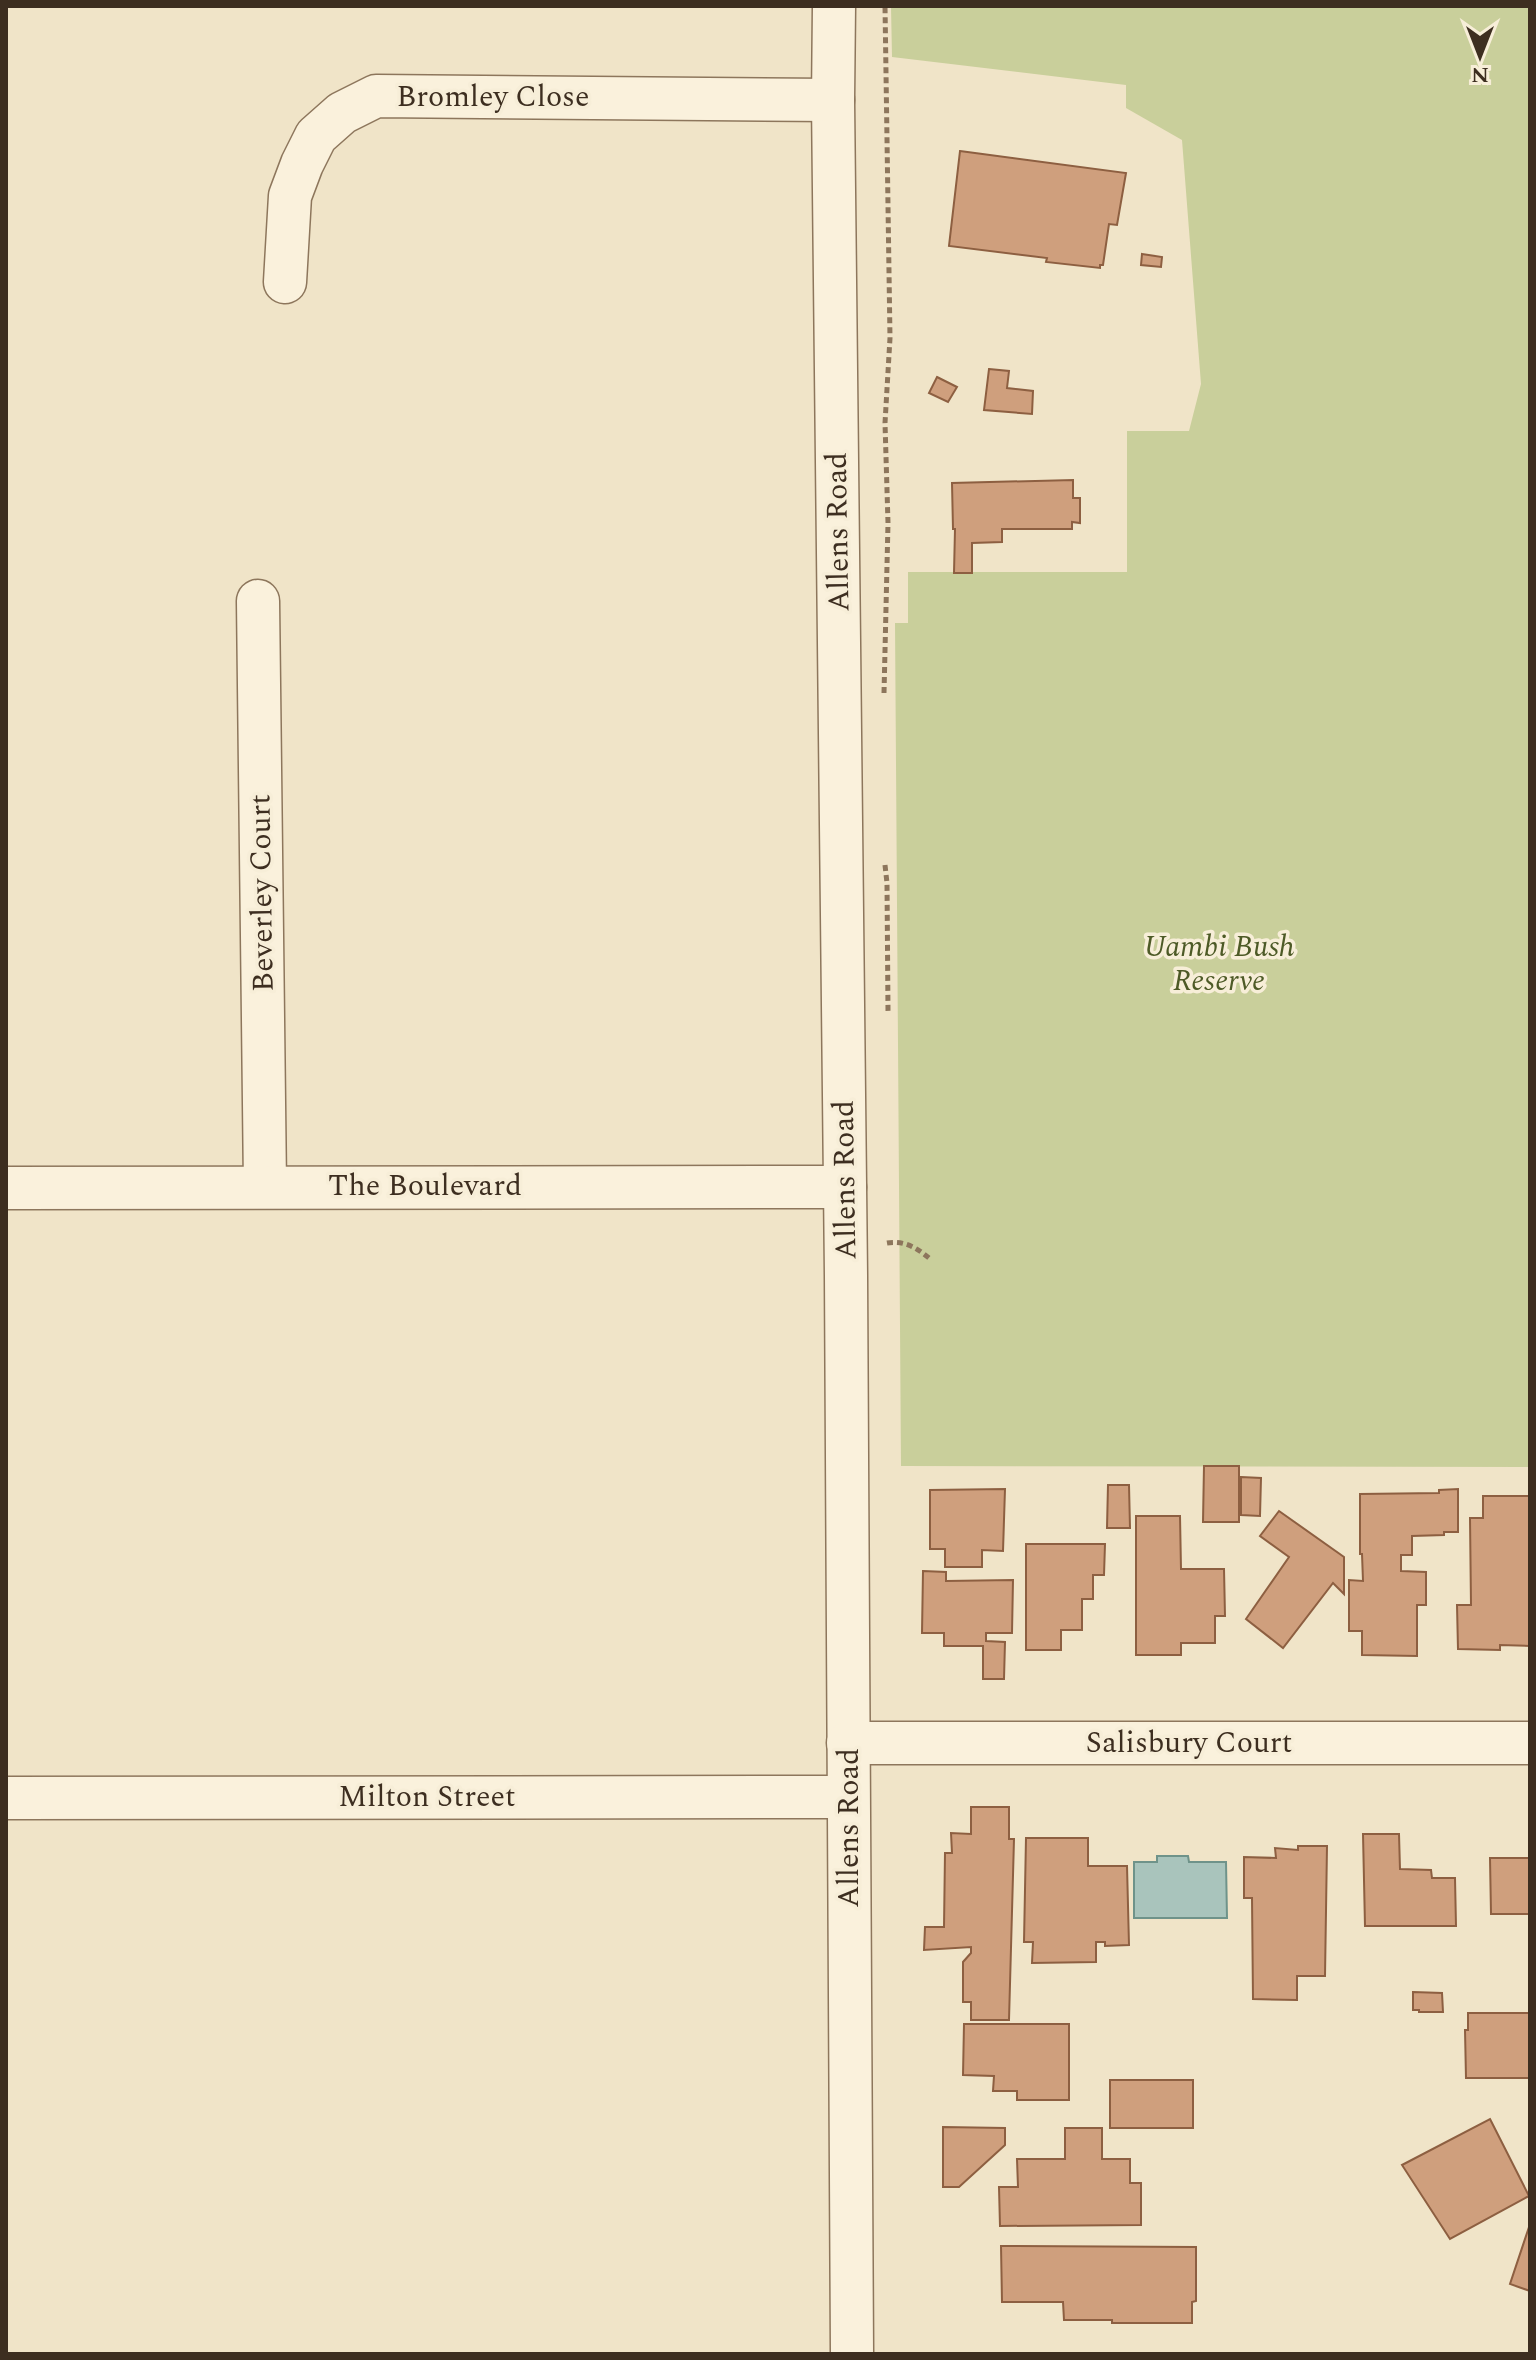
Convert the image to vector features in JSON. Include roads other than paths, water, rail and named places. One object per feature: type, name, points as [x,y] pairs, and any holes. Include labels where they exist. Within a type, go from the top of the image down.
[{"type":"street","name":"Allens Road","points":[[834,6],[852,2354]]},
{"type":"street","name":"Bromley Close","points":[[285,282],[290,196],[302,164],[316,136],[342,113],[376,96],[833,100]]},
{"type":"street","name":"Beverley Court","points":[[258,601],[265,1186]]},
{"type":"street","name":"The Boulevard","points":[[6,1188],[845,1187]]},
{"type":"street","name":"Salisbury Court","points":[[848,1743],[1530,1743]]},
{"type":"street","name":"Milton Street","points":[[6,1798],[848,1797]]},
{"type":"water","points":[[1157,1856],[1188,1856],[1189,1862],[1226,1862],[1227,1918],[1134,1918],[1134,1862],[1157,1862]]},
{"type":"park label","name":"Uambi Bush Reserve","points":[[1219,964]]}]
